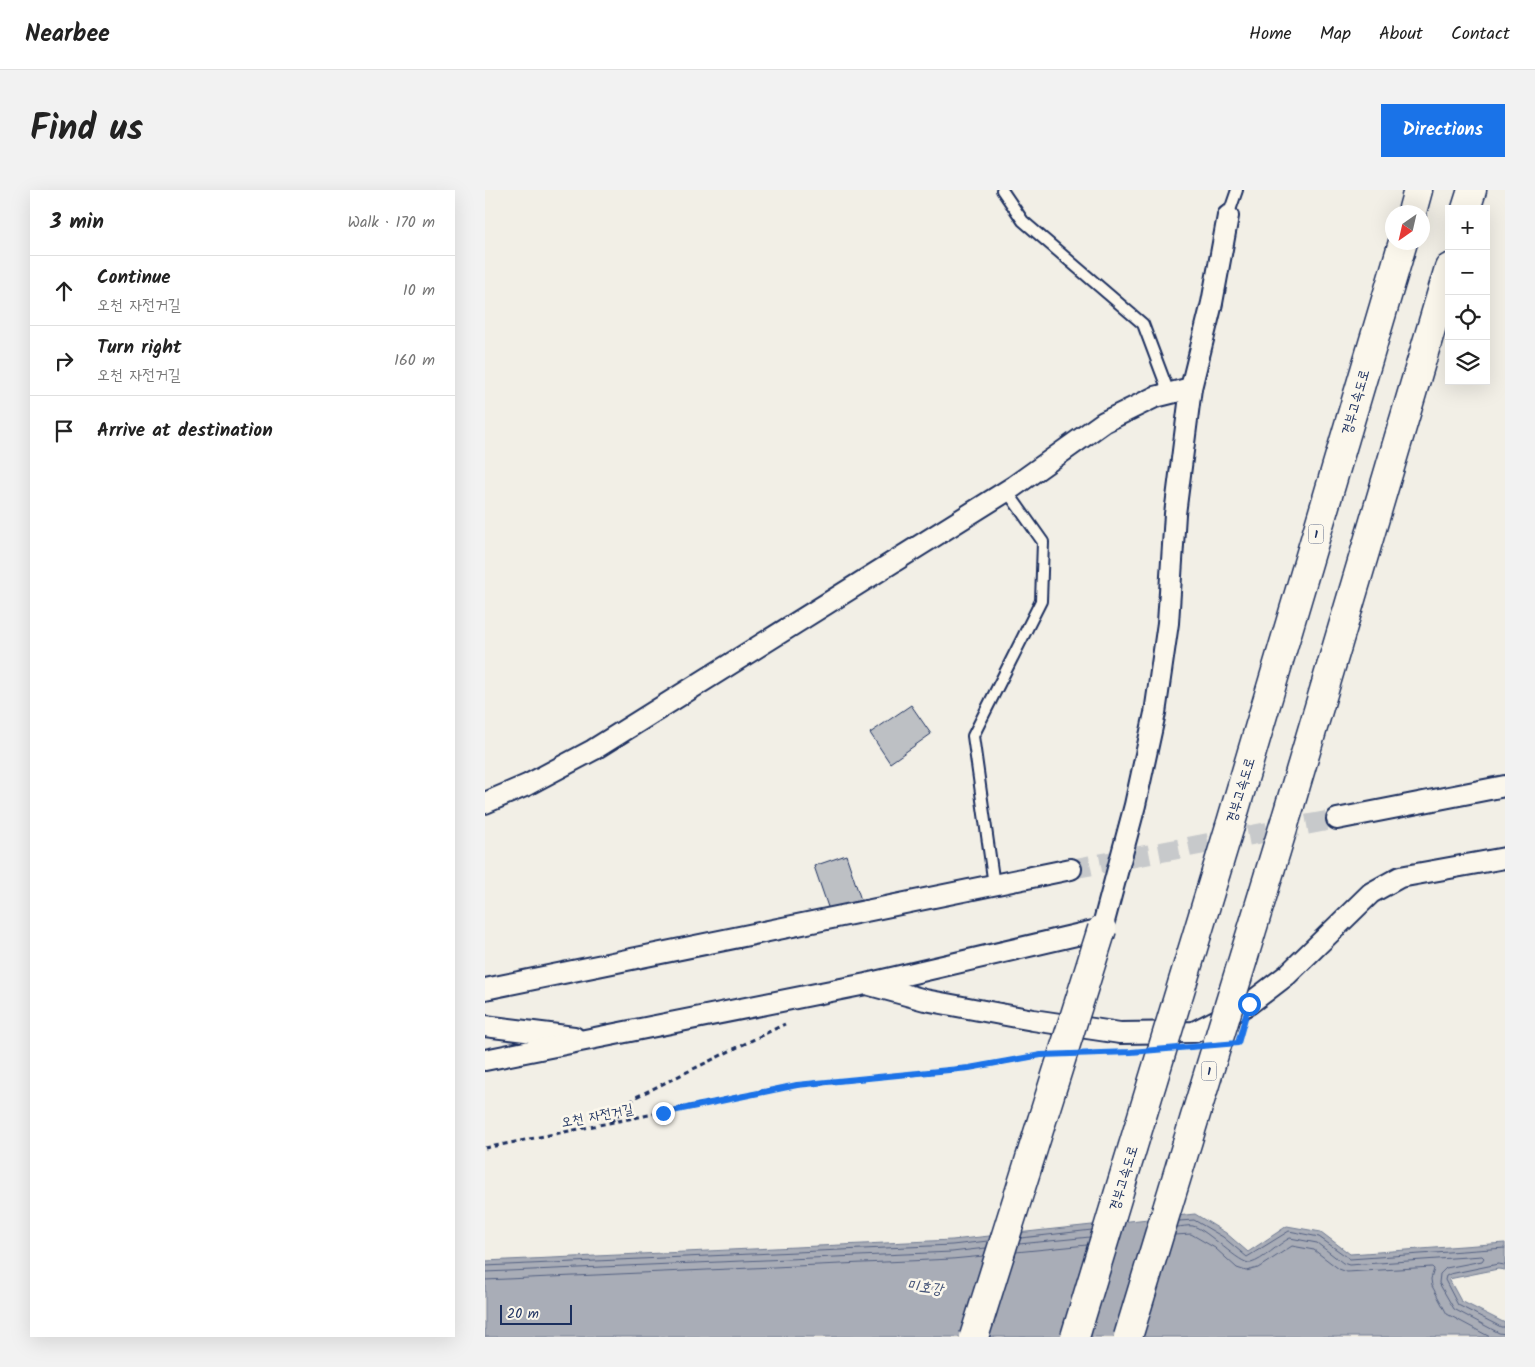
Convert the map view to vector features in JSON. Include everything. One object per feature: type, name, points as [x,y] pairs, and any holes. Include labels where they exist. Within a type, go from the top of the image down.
[{"type":"main road","points":[[1413,205],[1418,190]]},
{"type":"main road","points":[[1468,205],[1472,190]]},
{"type":"main road","name":"경부고속도로","points":[[1075,1337],[1230,826],[1401,250]]},
{"type":"main road","name":"1","points":[[1127,1337],[1290,805],[1445,282]]},
{"type":"main road","points":[[974,1337],[1102,929]]},
{"type":"street","points":[[485,1060],[866,984],[1102,929],[1135,805],[1155,713],[1168,623],[1175,514],[1191,388],[1212,303],[1229,216]]},
{"type":"street","points":[[485,803],[527,785],[593,750],[1007,491],[1103,422],[1155,397],[1191,388]]},
{"type":"street","points":[[1337,819],[1505,786]]},
{"type":"street","points":[[866,984],[925,1000],[1043,1022],[1120,1033],[1194,1032],[1249,1004],[1287,974],[1371,893],[1378,889],[1400,877],[1505,858]]},
{"type":"street","points":[[485,990],[1071,869]]},
{"type":"street","points":[[485,1026],[591,1039]]},
{"type":"lane","points":[[1002,190],[1023,221],[1143,324],[1169,393]]},
{"type":"lane","points":[[1229,216],[1237,190]]},
{"type":"lane","points":[[994,885],[973,736],[1041,601],[1043,542],[1007,491]]},
{"type":"path","points":[[610,1124],[636,1097],[787,1023]]},
{"type":"path","name":"오천 자전거길","points":[[485,1148],[797,1085],[969,1068],[1041,1055]]},
{"type":"water","name":"미호강","points":[[1195,1214],[1226,1233],[1248,1252],[1287,1226],[1321,1232],[1350,1254],[1505,1243],[1505,1270],[1498,1269],[1449,1279],[1461,1301],[1505,1323],[1505,1337],[485,1337],[485,1261],[952,1240]]},
{"type":"building","points":[[911,705],[931,734],[890,763],[870,733]]},
{"type":"building","points":[[846,855],[861,900],[829,910],[814,866]]},
{"type":"tunnel","points":[[1071,869],[1337,819]]},
{"type":"route","points":[[663,1113],[797,1085],[969,1068],[1041,1055],[1131,1052],[1238,1043],[1249,1004]]}]
